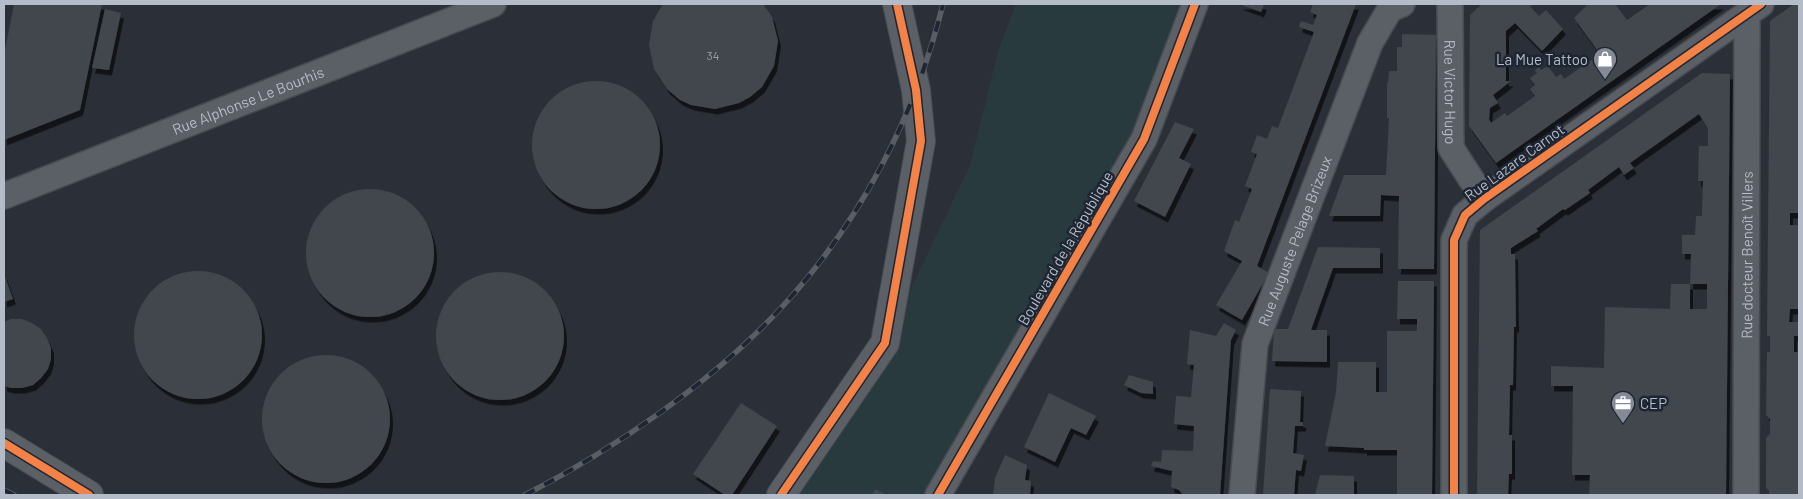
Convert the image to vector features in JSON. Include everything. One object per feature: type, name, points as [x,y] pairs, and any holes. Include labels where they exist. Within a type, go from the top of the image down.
[{"type":"street","name":"Rue Alphonse Le Bourhis","points":[[4,196],[493,4]]},
{"type":"street","points":[[781,495],[885,343],[920,141],[916,90],[897,4]]},
{"type":"street","name":"Boulevard de la République","points":[[938,495],[1144,139],[1195,4]]},
{"type":"street","name":"Rue Auguste Pelage Brizeux","points":[[1242,495],[1255,344],[1370,43],[1390,9],[1402,4]]},
{"type":"street","name":"Rue Victor Hugo","points":[[1450,4],[1451,148],[1484,200]]},
{"type":"street","name":"Rue Lazare Carnot","points":[[1454,495],[1454,240],[1465,215],[1754,9]]},
{"type":"street","name":"Rue docteur Benoît Villers","points":[[1746,495],[1754,9]]},
{"type":"street","points":[[4,443],[89,495]]},
{"type":"shaded area","points":[[1016,4],[1195,4],[1144,139],[938,495],[781,495],[885,343],[970,165],[998,52]]},
{"type":"building","points":[[14,4],[102,4],[80,110],[4,140],[4,55]]},
{"type":"building","points":[[663,4],[763,4],[772,17],[778,41],[774,66],[762,87],[739,103],[715,109],[691,105],[680,100],[667,89],[654,69],[649,45],[653,21]]},
{"type":"building","points":[[1239,4],[1264,4],[1261,12]]},
{"type":"building","points":[[1313,4],[1356,4],[1257,266],[1269,273],[1242,320],[1216,305],[1242,261],[1224,251],[1235,220],[1239,222],[1252,189],[1245,186],[1257,154],[1251,152],[1257,135],[1267,139],[1272,126],[1278,128],[1314,32],[1299,27],[1301,21],[1313,25],[1317,15],[1310,12]]},
{"type":"building","points":[[1482,4],[1533,4],[1530,6],[1539,16],[1546,10],[1563,29],[1542,51],[1515,23],[1506,31],[1506,81],[1511,81],[1493,95],[1498,103],[1490,108],[1489,119],[1491,123],[1505,113],[1507,116],[1535,96],[1530,89],[1535,85],[1530,78],[1537,73],[1535,70],[1539,67],[1541,70],[1548,66],[1556,77],[1561,74],[1564,79],[1600,54],[1574,18],[1588,4],[1615,4],[1627,20],[1650,4],[1721,4],[1496,163],[1469,126],[1470,15]]},
{"type":"building","points":[[1794,4],[1799,4],[1799,213],[1790,213],[1790,225],[1799,225],[1799,309],[1790,309],[1789,322],[1799,322],[1799,336],[1794,336],[1794,352],[1799,352],[1799,495],[1769,495],[1769,491],[1766,488],[1766,438],[1770,434],[1770,419],[1766,415],[1767,352],[1770,352],[1770,336],[1767,336],[1770,21]]},
{"type":"building","points":[[105,9],[121,13],[109,70],[92,68]]},
{"type":"building","points":[[1402,34],[1436,35],[1434,269],[1398,269],[1399,196],[1381,195],[1380,216],[1329,216],[1344,175],[1386,175],[1389,118],[1387,118],[1387,83],[1389,71],[1397,71],[1397,47],[1402,47]]},
{"type":"building","points":[[1702,73],[1730,74],[1726,495],[1589,495],[1590,475],[1572,475],[1573,386],[1551,386],[1551,366],[1604,368],[1605,307],[1670,309],[1671,284],[1690,284],[1691,254],[1682,254],[1682,235],[1695,235],[1696,216],[1702,216],[1703,181],[1698,181],[1699,146],[1708,146],[1708,129],[1699,114],[1630,163],[1634,168],[1624,175],[1619,167],[1588,190],[1590,193],[1565,210],[1563,209],[1536,229],[1538,231],[1511,248],[1511,254],[1515,254],[1516,327],[1514,327],[1513,385],[1510,385],[1509,435],[1512,435],[1512,474],[1509,474],[1508,495],[1477,495],[1480,230]],"holes":[[[1690,284],[1707,284],[1707,309],[1690,309]]]},
{"type":"building","points":[[596,81],[609,82],[621,86],[641,100],[655,120],[659,132],[659,158],[655,170],[641,190],[621,204],[609,208],[596,209],[583,208],[571,204],[551,190],[537,170],[533,158],[532,145],[533,132],[537,120],[551,100],[571,86],[583,82]]},
{"type":"building","points":[[1175,122],[1194,129],[1179,158],[1191,164],[1165,217],[1134,201]]},
{"type":"building","points":[[370,189],[394,194],[415,208],[429,229],[434,253],[429,277],[415,298],[394,312],[370,317],[346,312],[325,298],[311,277],[306,253],[311,229],[325,208],[346,194]]},
{"type":"building","points":[[1318,247],[1380,248],[1380,268],[1333,268],[1311,330],[1327,330],[1327,362],[1272,361],[1274,329],[1288,329]]},
{"type":"building","points":[[198,271],[222,276],[243,290],[257,311],[262,335],[257,359],[243,380],[222,394],[198,399],[174,394],[153,380],[139,359],[134,335],[139,311],[153,290],[174,276]]},
{"type":"building","points":[[500,272],[524,277],[545,291],[559,312],[564,336],[559,360],[545,381],[524,395],[500,400],[476,395],[455,381],[441,360],[436,336],[441,312],[455,291],[476,277]]},
{"type":"building","points":[[4,274],[13,299],[4,302]]},
{"type":"building","points":[[1398,281],[1434,281],[1432,495],[1397,495],[1397,450],[1364,450],[1364,448],[1325,446],[1336,392],[1338,362],[1376,362],[1376,392],[1387,392],[1387,331],[1417,331],[1417,319],[1397,319]]},
{"type":"building","points":[[11,319],[22,319],[41,329],[51,348],[51,359],[48,369],[33,385],[22,388],[4,386],[4,322]]},
{"type":"building","points":[[1224,323],[1236,330],[1231,340],[1220,495],[1183,495],[1179,490],[1171,487],[1172,471],[1151,466],[1153,461],[1161,462],[1162,450],[1193,451],[1194,426],[1174,424],[1176,396],[1191,397],[1194,365],[1187,364],[1190,330],[1216,336]]},
{"type":"building","points":[[326,355],[350,360],[371,374],[385,395],[390,419],[385,443],[371,464],[350,478],[326,483],[302,478],[281,464],[267,443],[262,419],[267,395],[281,374],[302,360]]},
{"type":"building","points":[[1129,375],[1153,382],[1153,394],[1141,393],[1124,385]]},
{"type":"building","points":[[1270,389],[1301,391],[1300,422],[1303,422],[1303,426],[1295,426],[1293,453],[1304,455],[1301,471],[1296,470],[1294,495],[1263,495]]},
{"type":"building","points":[[1049,393],[1096,416],[1086,435],[1071,428],[1055,462],[1024,447]]},
{"type":"building","points":[[741,403],[777,426],[732,495],[725,495],[693,474]]},
{"type":"building","points":[[1005,455],[1027,465],[1025,480],[1031,481],[1030,495],[993,495],[995,478]]},
{"type":"building","points":[[1320,475],[1354,476],[1354,495],[1315,495]]},
{"type":"building","points":[[876,489],[886,495],[871,495]]},
{"type":"railway","points":[[525,495],[593,457],[693,388],[754,336],[781,308],[836,241],[881,167],[917,87],[943,4]]},
{"type":"railway","points":[[4,490],[14,495]]},
{"type":"cycle path","points":[[781,495],[885,343],[921,141],[916,90],[897,4]]},
{"type":"cycle path","points":[[938,495],[1144,139],[1195,4]]},
{"type":"cycle path","points":[[1454,495],[1454,240],[1465,215],[1484,199],[1761,4]]},
{"type":"cycle path","points":[[4,443],[89,495]]},
{"type":"place","name":"La Mue Tattoo","points":[[1605,80]]},
{"type":"place","name":"CEP","points":[[1623,424]]}]
